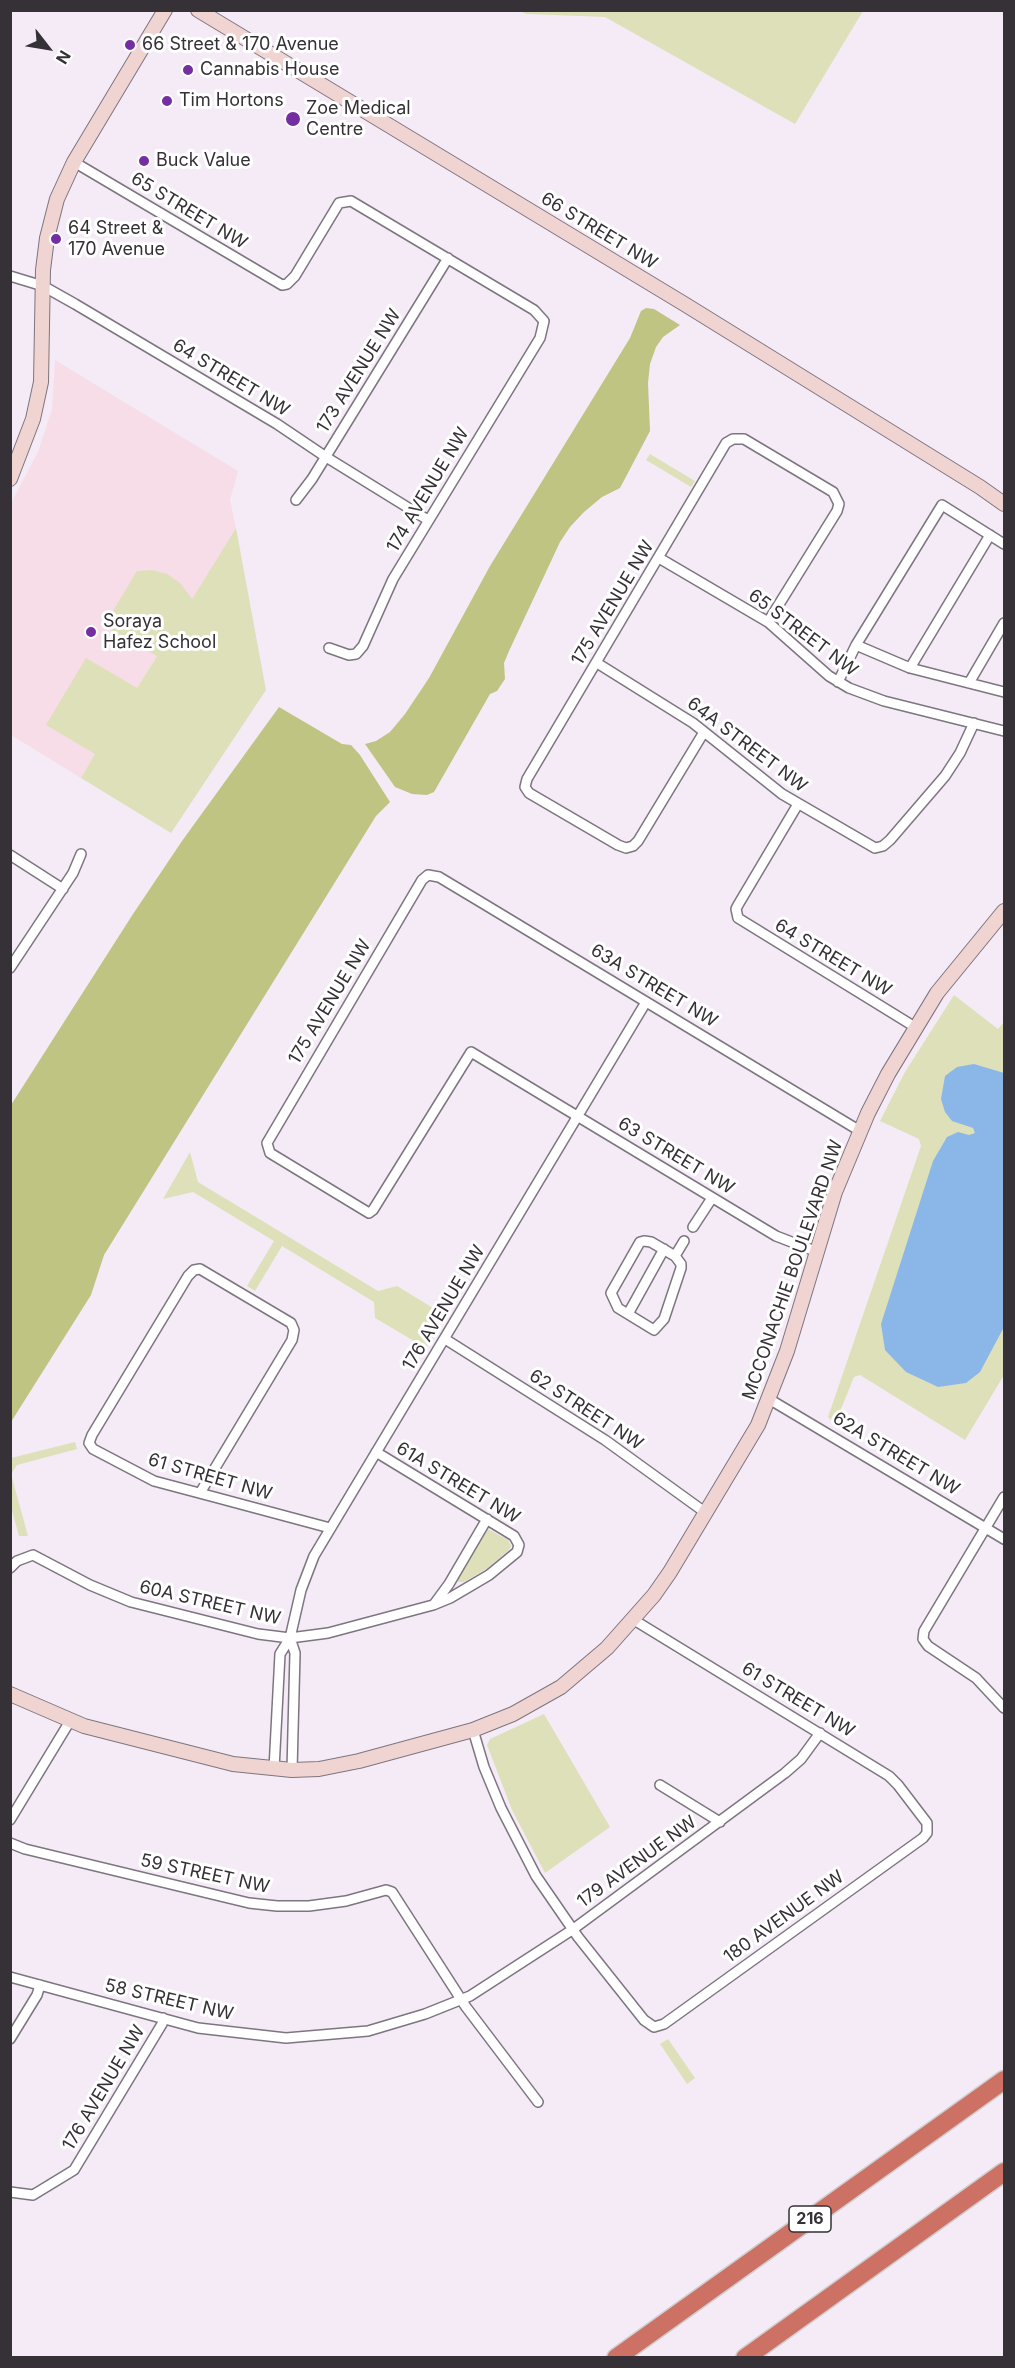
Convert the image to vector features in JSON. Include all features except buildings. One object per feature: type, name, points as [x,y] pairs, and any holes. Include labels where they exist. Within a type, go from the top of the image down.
[{"type":"highway","name":"216","points":[[616,2358],[1002,2081]]},
{"type":"highway","points":[[745,2358],[1005,2172]]},
{"type":"street","points":[[10,479],[27,439],[38,398],[45,254],[51,219],[64,181],[74,162],[165,10]]},
{"type":"street","name":"66 STREET NW","points":[[198,10],[686,305],[1005,504]]},
{"type":"street","name":"65 STREET NW","points":[[74,162],[276,283],[287,284],[294,276],[334,209],[339,203],[345,201],[358,203],[448,258]]},
{"type":"street","name":"174 AVENUE NW","points":[[329,648],[350,655],[356,654],[363,646],[393,579],[540,338],[544,321],[534,310],[448,258]]},
{"type":"street","name":"173 AVENUE NW","points":[[296,500],[326,457],[448,258]]},
{"type":"street","name":"64 STREET NW","points":[[10,276],[43,286],[277,424],[428,520]]},
{"type":"street","name":"175 AVENUE NW","points":[[704,732],[633,846],[626,848],[618,845],[529,793],[525,787],[527,779],[726,443],[733,439],[744,439],[833,492],[840,504],[768,622]]},
{"type":"street","name":"66 STREET NW","points":[[980,487],[1005,497]]},
{"type":"street","points":[[838,682],[856,645],[942,506],[1005,544]]},
{"type":"street","points":[[910,668],[990,535]]},
{"type":"street","name":"65 STREET NW","points":[[659,558],[768,622],[790,644],[838,682],[870,697],[1005,731]]},
{"type":"street","points":[[969,683],[1005,623]]},
{"type":"street","points":[[856,645],[910,668],[1005,692]]},
{"type":"street","name":"64A STREET NW","points":[[597,663],[660,701],[798,804],[870,847],[879,848],[890,840],[945,776],[960,753],[974,723]]},
{"type":"street","name":"64 STREET NW","points":[[798,804],[738,905],[736,914],[742,922],[915,1027]]},
{"type":"street","points":[[10,968],[73,873],[81,854]]},
{"type":"street","points":[[10,855],[63,889]]},
{"type":"street","name":"175 AVENUE NW","points":[[317,1181],[270,1153],[267,1149],[270,1136],[422,880],[428,875]]},
{"type":"street","name":"63A STREET NW","points":[[428,875],[444,880],[860,1131]]},
{"type":"street","name":"MCCONACHIE BOULEVARD NW","points":[[10,1694],[70,1721],[216,1761],[292,1770],[319,1769],[359,1761],[473,1730],[513,1714],[561,1687],[607,1648],[634,1620],[670,1572],[758,1425],[787,1351],[815,1251],[835,1192],[860,1131],[888,1074],[937,993],[1005,911]]},
{"type":"street","name":"176 AVENUE NW","points":[[274,1769],[280,1653],[290,1638],[306,1576],[330,1528],[646,1002]]},
{"type":"street","name":"63 STREET NW","points":[[317,1181],[369,1213],[374,1210],[471,1052],[776,1236],[815,1251]]},
{"type":"street","points":[[693,1227],[712,1197]]},
{"type":"street","points":[[675,1256],[684,1241]]},
{"type":"street","points":[[640,1242],[651,1242],[675,1256],[679,1258],[681,1268],[664,1319],[654,1330],[618,1308],[611,1293],[640,1242]]},
{"type":"street","points":[[628,1314],[664,1249]]},
{"type":"street","name":"61 STREET NW","points":[[200,1493],[292,1340],[294,1330],[291,1323],[200,1269],[194,1269],[89,1443],[93,1449],[154,1481],[330,1528]]},
{"type":"street","name":"62 STREET NW","points":[[445,1339],[605,1440],[706,1513]]},
{"type":"street","name":"62A STREET NW","points":[[769,1398],[1005,1539]]},
{"type":"street","name":"61A STREET NW","points":[[376,1452],[514,1536],[519,1545]]},
{"type":"street","points":[[1005,1497],[924,1631],[923,1639],[928,1646],[976,1678],[1005,1708]]},
{"type":"street","points":[[433,1605],[449,1584],[487,1519]]},
{"type":"street","name":"60A STREET NW","points":[[10,1568],[23,1558],[33,1555],[90,1585],[131,1602],[258,1634],[290,1638],[328,1633],[433,1605],[450,1598],[489,1575],[516,1552],[519,1545]]},
{"type":"street","name":"61 STREET NW","points":[[634,1620],[888,1776],[908,1797],[928,1827]]},
{"type":"street","name":"176 AVENUE NW","points":[[290,1638],[295,1653],[292,1770]]},
{"type":"street","points":[[10,1820],[70,1721]]},
{"type":"street","points":[[473,1730],[484,1767],[518,1845],[572,1930]]},
{"type":"street","name":"179 AVENUE NW","points":[[461,2000],[519,1966],[572,1930],[720,1822],[801,1759],[820,1734]]},
{"type":"street","points":[[660,1785],[720,1822]]},
{"type":"street","name":"180 AVENUE NW","points":[[572,1930],[645,2020],[654,2027],[664,2024],[923,1838],[928,1827]]},
{"type":"street","name":"59 STREET NW","points":[[10,1843],[25,1849],[209,1895],[259,1904],[309,1906],[346,1901],[386,1890],[392,1892],[461,2000],[538,2102]]},
{"type":"street","name":"58 STREET NW","points":[[10,1977],[215,2031],[286,2038],[368,2031],[425,2014],[461,2000]]},
{"type":"street","points":[[10,2039],[37,1995],[40,1985]]},
{"type":"street","name":"176 AVENUE NW","points":[[10,2192],[33,2194],[70,2173],[161,2026],[163,2018]]},
{"type":"shaded area","name":"Soraya Hafez School","points":[[55,360],[238,471],[230,500],[236,528],[81,778],[11,735],[10,505],[38,452],[52,409]]},
{"type":"green space","points":[[863,10],[795,124],[605,17],[527,14],[519,11]]},
{"type":"green space","points":[[646,308],[654,309],[680,325],[663,337],[656,347],[650,364],[648,383],[650,431],[620,488],[602,497],[584,512],[560,542],[504,663],[505,679],[497,691],[490,694],[434,792],[427,795],[412,794],[395,787],[365,744],[376,741],[390,732],[429,678],[490,566],[630,338],[641,311]]},
{"type":"green space","points":[[650,454],[695,481],[691,487],[646,460]]},
{"type":"green space","points":[[236,528],[266,690],[171,833],[81,778],[95,754],[46,725],[86,658],[137,688],[157,656],[108,629],[107,621],[137,571],[152,570],[167,574],[180,583],[192,599]]},
{"type":"green space","points":[[279,707],[342,744],[351,745],[390,802],[376,816],[104,1255],[91,1295],[11,1422],[11,1105],[182,841]]},
{"type":"green space","points":[[954,995],[998,1029],[1004,1022],[1004,1375],[965,1440],[860,1375],[854,1377],[835,1424],[828,1417],[921,1146],[919,1139],[880,1121],[905,1072]]},
{"type":"green space","points":[[190,1152],[198,1182],[378,1291],[397,1286],[446,1316],[426,1348],[375,1318],[374,1302],[282,1246],[255,1291],[247,1286],[274,1241],[193,1192],[163,1199]]},
{"type":"green space","points":[[75,1442],[77,1449],[17,1465],[11,1474],[11,1458]]},
{"type":"green space","points":[[11,1474],[28,1536],[19,1536],[11,1507]]},
{"type":"green space","points":[[488,1529],[508,1540],[511,1546],[509,1550],[486,1569],[464,1582],[458,1582],[458,1579]]},
{"type":"green space","points":[[544,1714],[610,1827],[545,1873],[512,1810],[487,1745],[490,1739]]},
{"type":"green space","points":[[668,2039],[695,2078],[687,2084],[660,2044]]},
{"type":"water","points":[[974,1064],[1004,1073],[1004,1327],[980,1372],[966,1383],[938,1387],[906,1372],[885,1350],[881,1324],[933,1161],[947,1137],[958,1132],[969,1135],[975,1133],[973,1128],[952,1121],[945,1112],[941,1099],[945,1076],[957,1067]]},
{"type":"place","name":"66 Street & 170 Avenue","points":[[130,45]]},
{"type":"place","name":"Cannabis House","points":[[188,70]]},
{"type":"place","name":"Tim Hortons","points":[[167,101]]},
{"type":"place","name":"Zoe Medical Centre","points":[[293,119]]},
{"type":"place","name":"Buck Value","points":[[144,161]]},
{"type":"place","name":"64 Street & 170 Avenue","points":[[56,239]]},
{"type":"place","name":"Soraya Hafez School","points":[[91,632]]}]
